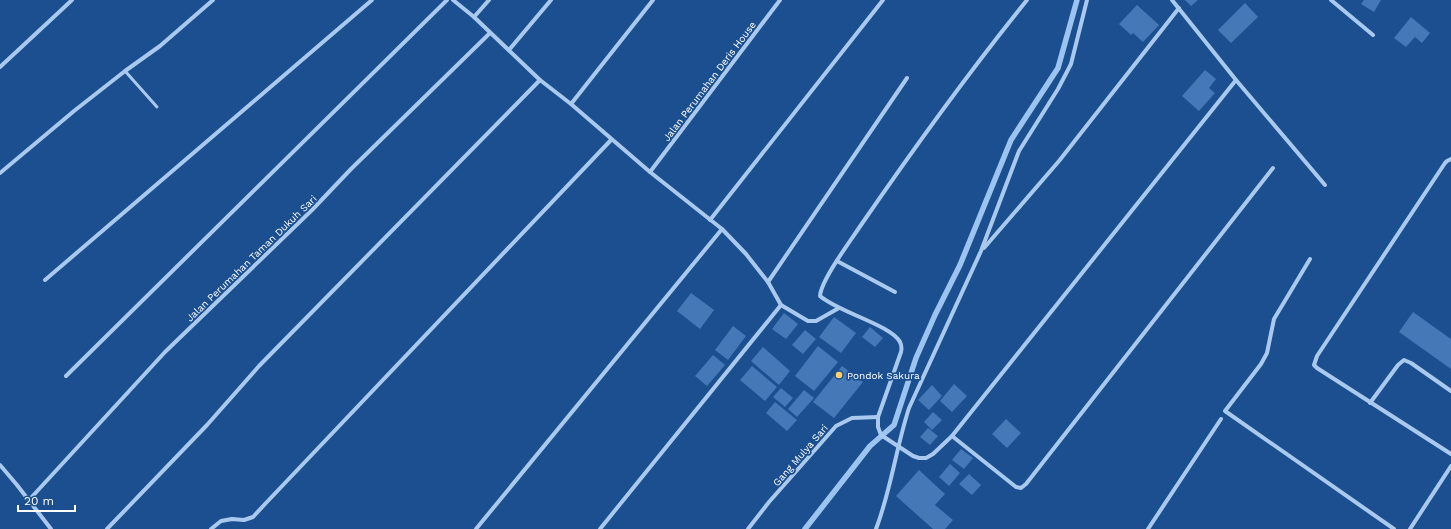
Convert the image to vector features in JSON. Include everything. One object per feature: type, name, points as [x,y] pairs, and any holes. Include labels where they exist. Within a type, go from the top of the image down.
[{"type":"street","points":[[0,67],[72,0]]},
{"type":"street","points":[[0,173],[74,110],[160,46],[213,0]]},
{"type":"street","points":[[45,280],[372,0]]},
{"type":"street","points":[[66,376],[447,0]]},
{"type":"street","points":[[453,0],[474,17],[490,34],[540,80],[571,104],[650,172],[722,229],[746,254],[768,282],[781,305],[808,321],[816,321],[839,308]]},
{"type":"street","points":[[474,17],[489,0]]},
{"type":"street","points":[[509,50],[552,0]]},
{"type":"street","points":[[571,104],[653,0]]},
{"type":"street","name":"Jalan Perumahan Deris House","points":[[650,172],[780,0]]},
{"type":"street","points":[[710,220],[883,0]]},
{"type":"street","points":[[1027,0],[1001,32],[913,150],[837,261],[820,290],[820,296],[839,308],[889,332],[900,341],[902,345],[901,352],[878,417],[878,427],[881,435],[913,456],[926,458],[933,454],[952,436],[1236,80]]},
{"type":"street","points":[[876,529],[881,516],[897,445],[908,408],[981,251],[1019,151],[1058,89],[1071,64],[1087,0]]},
{"type":"street","points":[[1172,0],[1236,80],[1325,185]]},
{"type":"street","points":[[1330,0],[1373,35]]},
{"type":"street","points":[[981,251],[1059,161],[1179,8]]},
{"type":"street","name":"Jalan Perumahan Taman Dukuh Sari","points":[[29,500],[165,352],[306,216],[351,168],[490,34]]},
{"type":"street","points":[[768,282],[907,78]]},
{"type":"street","points":[[108,529],[207,425],[259,366],[540,80]]},
{"type":"street","points":[[211,529],[221,521],[232,519],[244,520],[253,517],[612,140]]},
{"type":"street","points":[[1451,159],[1447,160],[1314,364],[1317,368],[1370,403],[1451,454]]},
{"type":"street","points":[[952,436],[1016,487],[1020,488],[1026,484],[1273,168]]},
{"type":"street","points":[[476,529],[722,229]]},
{"type":"street","points":[[1310,259],[1274,318],[1270,344],[1264,359],[1225,411],[1394,529]]},
{"type":"street","points":[[837,261],[895,292]]},
{"type":"street","points":[[600,529],[781,305]]},
{"type":"street","points":[[1370,403],[1398,365],[1404,360],[1411,363],[1451,391]]},
{"type":"street","name":"Gang Mulya Sari","points":[[748,529],[769,502],[836,426],[852,418],[878,417]]},
{"type":"street","points":[[1148,529],[1221,419]]},
{"type":"street","points":[[0,465],[51,529]]},
{"type":"street","points":[[1410,529],[1451,466]]},
{"type":"lane","points":[[125,71],[158,107]]},
{"type":"building","points":[[1185,0],[1198,0],[1191,6]]},
{"type":"building","points":[[1364,0],[1381,0],[1374,12],[1361,4]]},
{"type":"building","points":[[1245,3],[1258,17],[1231,43],[1218,30]]},
{"type":"building","points":[[1137,5],[1159,25],[1143,42],[1133,33],[1131,35],[1119,24]]},
{"type":"building","points":[[1411,17],[1430,33],[1422,43],[1415,37],[1406,47],[1394,38]]},
{"type":"building","points":[[1205,70],[1216,79],[1209,88],[1215,93],[1199,111],[1182,96]]},
{"type":"building","points":[[691,293],[714,310],[700,329],[677,311]]},
{"type":"building","points":[[1413,312],[1451,339],[1451,369],[1399,332]]},
{"type":"building","points":[[784,313],[798,324],[786,339],[772,329]]},
{"type":"building","points":[[834,317],[856,333],[841,353],[819,337]]},
{"type":"building","points":[[733,326],[746,336],[728,360],[715,350]]},
{"type":"building","points":[[870,327],[883,338],[875,347],[862,337]]},
{"type":"building","points":[[805,330],[816,339],[803,354],[792,345]]},
{"type":"building","points":[[818,346],[838,362],[814,391],[795,376]]},
{"type":"building","points":[[763,347],[790,371],[779,385],[751,361]]},
{"type":"building","points":[[713,355],[725,365],[707,386],[695,376]]},
{"type":"building","points":[[752,366],[777,387],[765,401],[740,380]]},
{"type":"building","points":[[842,366],[863,382],[834,418],[813,402]]},
{"type":"building","points":[[954,384],[967,396],[952,412],[940,401]]},
{"type":"building","points":[[932,385],[942,396],[929,410],[918,400]]},
{"type":"building","points":[[781,388],[793,398],[785,407],[773,397]]},
{"type":"building","points":[[804,390],[814,398],[797,417],[788,409]]},
{"type":"building","points":[[775,402],[797,420],[787,431],[766,413]]},
{"type":"building","points":[[933,412],[942,420],[932,430],[924,422]]},
{"type":"building","points":[[1006,419],[1021,433],[1007,448],[992,434]]},
{"type":"building","points":[[928,428],[938,436],[930,445],[920,437]]},
{"type":"building","points":[[961,449],[973,458],[964,469],[952,460]]},
{"type":"building","points":[[950,464],[960,473],[949,486],[939,477]]},
{"type":"building","points":[[919,470],[945,494],[935,505],[953,520],[945,529],[933,529],[896,496]]},
{"type":"building","points":[[969,474],[981,485],[972,495],[959,484]]},
{"type":"waterway","points":[[805,529],[870,446],[894,425],[916,358],[935,315],[960,265],[1011,140],[1058,68],[1077,0]]},
{"type":"place","name":"Pondok Sakura","points":[[839,375]]}]
